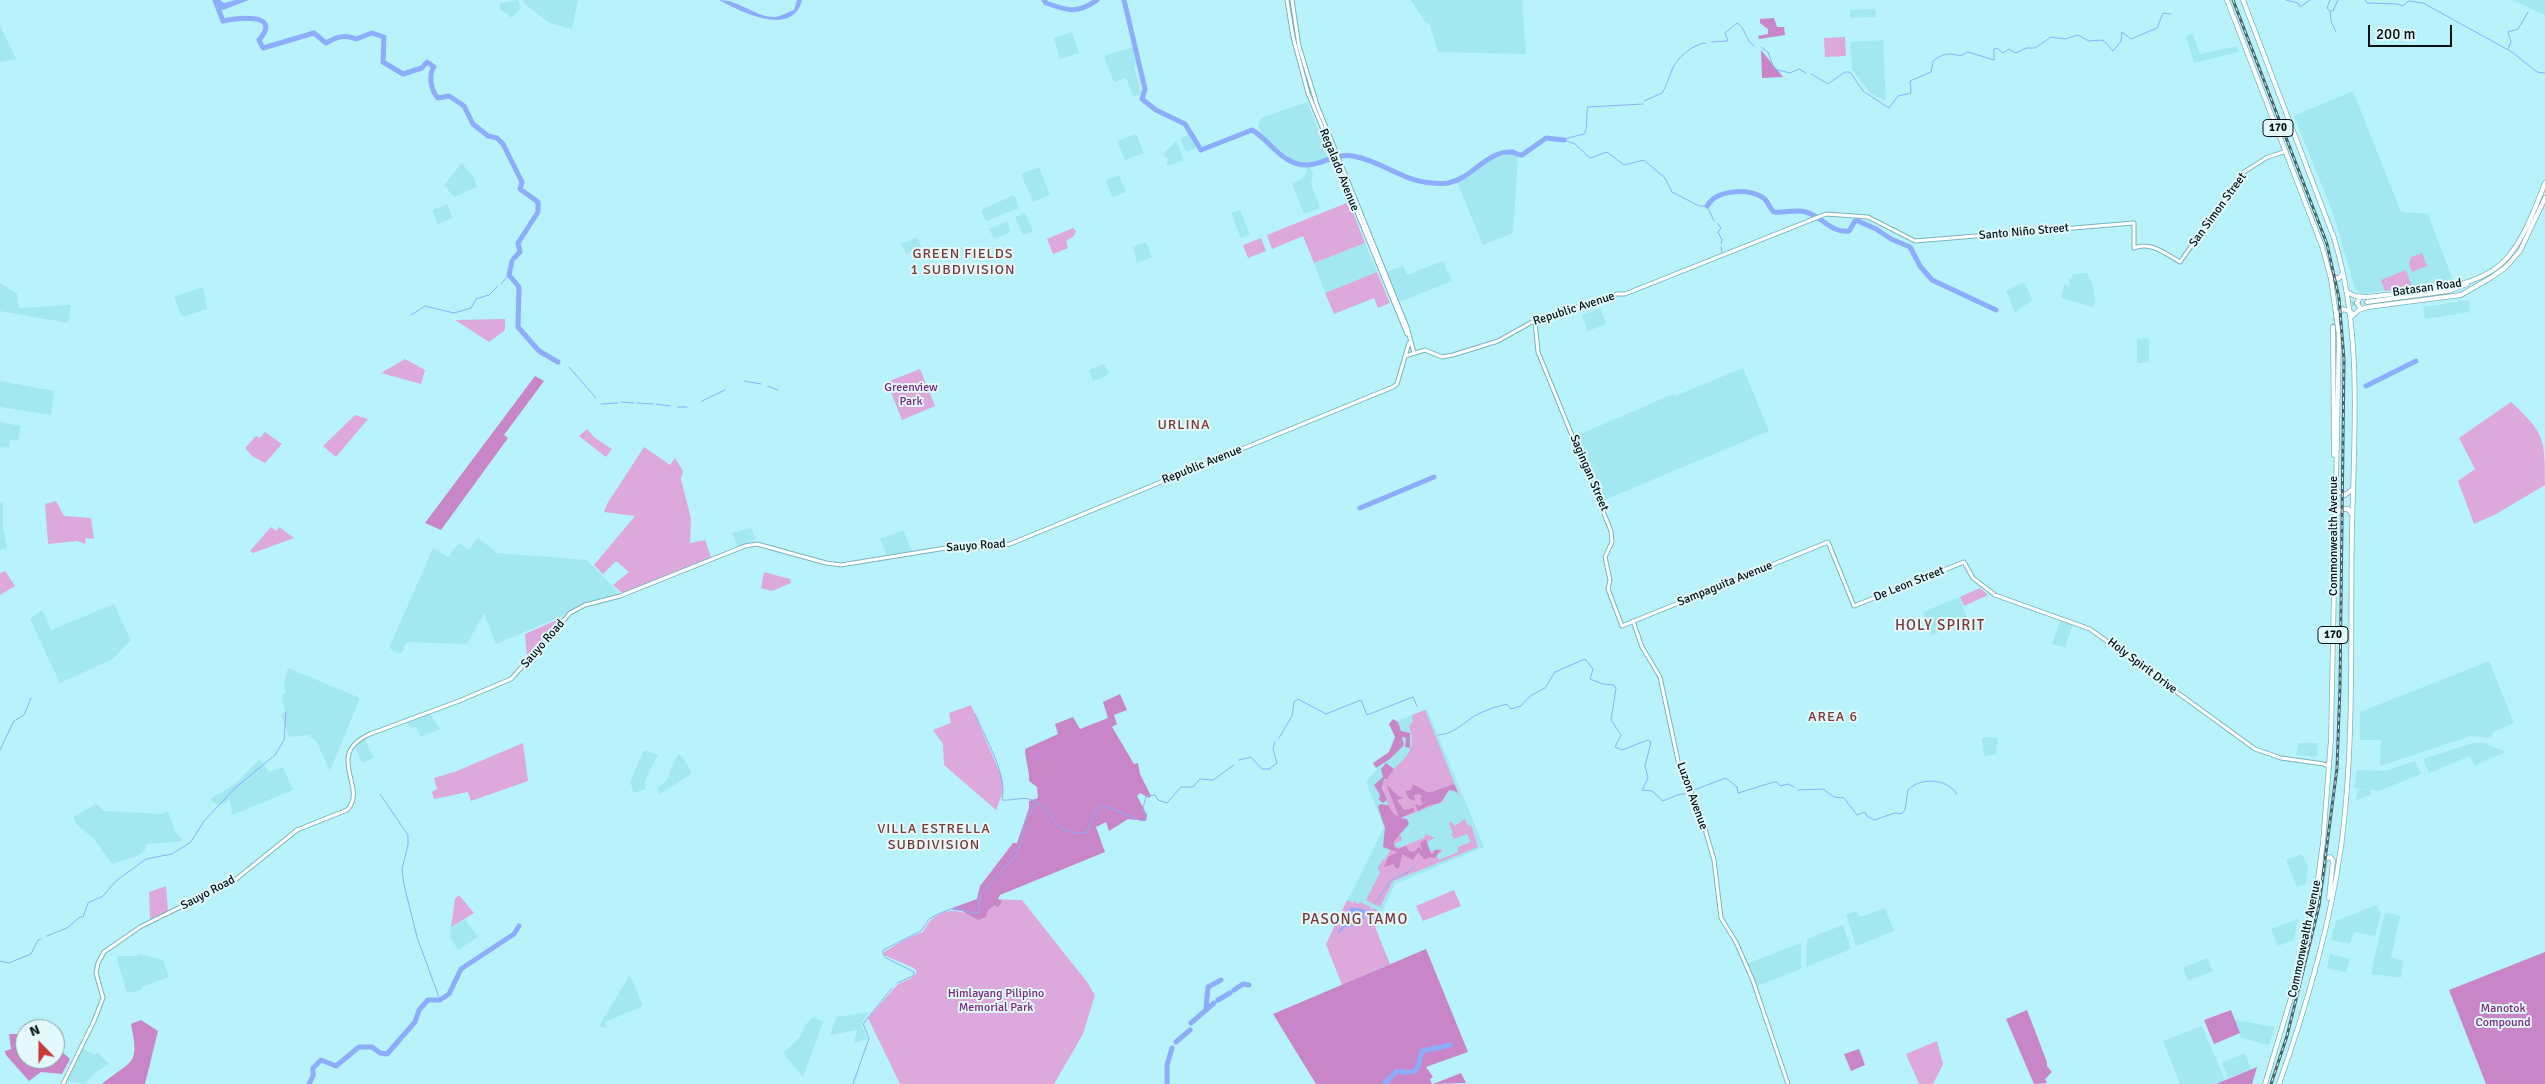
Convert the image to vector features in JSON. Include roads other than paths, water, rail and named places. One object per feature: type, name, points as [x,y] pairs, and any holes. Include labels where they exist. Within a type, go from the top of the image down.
[{"type":"main road","name":"Regalado Avenue","points":[[1287,0],[1291,28],[1303,77],[1407,327],[1409,343],[1414,353]]},
{"type":"main road","name":"Regalado Avenue","points":[[1292,0],[1295,26],[1308,80],[1335,155]]},
{"type":"main road","name":"Commonwealth Avenue","points":[[2227,0],[2314,224],[2330,274],[2337,315],[2340,373],[2335,470],[2329,768],[2323,842],[2315,897],[2294,988],[2265,1084]]},
{"type":"main road","name":"Commonwealth Avenue","points":[[2243,0],[2326,214],[2343,270],[2351,314],[2354,382],[2348,768],[2341,846],[2307,998],[2279,1084]]},
{"type":"main road","name":"San Simon Street","points":[[2134,248],[2145,245],[2153,247],[2180,262],[2244,172],[2266,158],[2286,150]]},
{"type":"main road","name":"Batasan Road","points":[[2347,292],[2360,297],[2469,282],[2508,258],[2522,234],[2545,183]]},
{"type":"main road","name":"Batasan Road","points":[[2361,309],[2456,296],[2477,287],[2512,262],[2528,238],[2545,198]]},
{"type":"main road","name":"Republic Avenue","points":[[1097,507],[1392,387],[1397,384],[1405,356],[1425,350],[1439,356],[1449,356],[1498,341],[1535,321],[1618,294],[1625,294],[1813,218],[1820,216],[1866,216],[1915,241]]},
{"type":"main road","name":"Santo Niño Street","points":[[1915,241],[2134,223],[2134,248]]},
{"type":"main road","points":[[2330,274],[2338,279],[2343,275],[2343,270]]},
{"type":"main road","points":[[2367,302],[2456,290],[2469,282]]},
{"type":"main road","points":[[2337,315],[2344,309],[2351,314],[2361,309],[2357,303],[2360,297]]},
{"type":"main road","name":"Sagingan Street","points":[[1535,321],[1538,352],[1612,531],[1612,542],[1605,557],[1610,580],[1608,589],[1622,626]]},
{"type":"main road","points":[[2333,327],[2332,428],[2335,470]]},
{"type":"main road","points":[[1405,356],[1409,343]]},
{"type":"main road","points":[[2335,490],[2345,495],[2353,489]]},
{"type":"main road","name":"Sauyo Road","points":[[62,1084],[94,1021],[103,998],[96,973],[98,963],[104,952],[129,933],[235,880],[297,830],[348,809],[352,804],[352,795],[347,757],[359,740],[511,679],[570,613],[585,605],[620,596],[750,545],[758,544],[826,563],[850,564],[949,547],[993,547],[1010,544],[1097,507]]},
{"type":"main road","points":[[2334,517],[2341,509],[2348,510],[2352,515]]},
{"type":"main road","name":"Sampaguita Avenue","points":[[1622,626],[1828,542],[1854,606]]},
{"type":"main road","name":"De Leon Street","points":[[1854,606],[1964,562]]},
{"type":"main road","name":"Holy Spirit Drive","points":[[1964,562],[1973,578],[1995,595],[2090,628],[2255,749],[2281,758],[2324,764]]},
{"type":"main road","name":"Luzon Avenue","points":[[1633,621],[1642,647],[1660,677],[1680,770],[1698,805],[1714,860],[1721,918],[1736,942],[1752,981],[1788,1084]]},
{"type":"main road","points":[[2329,760],[2324,764],[2329,768]]},
{"type":"main road","points":[[2315,897],[2320,888],[2325,859],[2330,857],[2333,861],[2328,910]]},
{"type":"water","points":[[212,0],[220,0],[224,3],[235,0],[249,0],[223,10],[216,7]]},
{"type":"water","points":[[719,0],[734,3],[768,17],[775,17],[794,10],[797,0],[802,0],[797,11],[788,18],[778,20],[765,19],[753,15]]},
{"type":"water","points":[[1351,907],[1371,911],[1363,914],[1364,918],[1359,925],[1345,927],[1337,935]]},
{"type":"waterway","points":[[215,0],[223,21],[247,18],[262,21],[265,25],[265,31],[259,40],[263,48],[314,33],[326,43],[341,37],[356,39],[372,33],[384,37],[383,62],[403,74],[422,68],[427,62],[434,67],[431,74],[432,87],[438,98],[449,96],[464,106],[473,124],[488,136],[497,138],[503,144],[522,182],[520,189],[538,202],[538,212],[518,243],[520,252],[514,258]]},
{"type":"waterway","points":[[1044,0],[1046,3],[1054,6],[1073,10],[1084,8],[1097,0]]},
{"type":"waterway","points":[[1124,0],[1145,89],[1142,99],[1156,110],[1185,124],[1201,150],[1252,130],[1285,158],[1298,164],[1312,164],[1339,156],[1353,156],[1377,163],[1421,182],[1434,184],[1457,180],[1486,160],[1502,153],[1512,152],[1522,155],[1546,138],[1564,140]]},
{"type":"waterway","points":[[2286,0],[2298,3],[2300,7],[2310,0]]},
{"type":"waterway","points":[[2330,0],[2327,8],[2330,11],[2333,11],[2338,0]]},
{"type":"waterway","points":[[2365,0],[2367,3],[2403,6],[2408,1],[2423,3],[2512,52],[2537,72],[2545,73]]},
{"type":"waterway","points":[[2330,11],[2331,21],[2336,32]]},
{"type":"waterway","points":[[2508,49],[2511,42],[2508,32],[2518,29],[2528,12]]},
{"type":"waterway","points":[[1811,74],[1828,84],[1845,72],[1850,72],[1863,91],[1889,108],[1898,96],[1911,93],[1910,81],[1931,72],[1933,61],[1943,55],[1952,54],[1960,56],[1968,52],[1994,60],[1994,49],[1997,48],[2003,53],[2009,49],[2016,53],[2026,48],[2035,48],[2051,37],[2065,39],[2078,35],[2089,41],[2103,40],[2113,51],[2121,41],[2122,32],[2131,39],[2157,28],[2163,13],[2171,14]]},
{"type":"waterway","points":[[1712,42],[1728,41],[1725,33],[1737,23],[1754,46]]},
{"type":"waterway","points":[[1644,101],[1662,93],[1674,65],[1681,56],[1695,46],[1706,43]]},
{"type":"waterway","points":[[1761,47],[1768,52],[1774,69],[1790,73],[1799,69],[1806,73]]},
{"type":"waterway","points":[[1564,139],[1584,134],[1588,107],[1643,104]]},
{"type":"waterway","points":[[1564,140],[1575,144],[1590,158],[1607,152],[1624,165],[1644,160],[1665,178],[1672,192],[1699,206],[1707,206],[1714,221]]},
{"type":"waterway","points":[[1707,206],[1711,201],[1724,194],[1748,192],[1764,198],[1774,212],[1806,212],[1837,230],[1849,231],[1855,221],[1858,221],[1910,247],[1920,266],[1932,280],[1996,310]]},
{"type":"waterway","points":[[1718,224],[1721,228],[1718,232],[1722,240],[1721,244]]},
{"type":"waterway","points":[[1721,247],[1722,252]]},
{"type":"waterway","points":[[512,261],[509,275],[519,287],[518,327],[539,351],[558,362]]},
{"type":"waterway","points":[[501,284],[509,275]]},
{"type":"waterway","points":[[411,315],[425,306],[454,313],[471,308],[476,299],[489,295],[498,286]]},
{"type":"waterway","points":[[2366,386],[2416,361]]},
{"type":"waterway","points":[[569,367],[596,398]]},
{"type":"waterway","points":[[744,381],[761,384]]},
{"type":"waterway","points":[[768,386],[778,390]]},
{"type":"waterway","points":[[702,401],[725,390]]},
{"type":"waterway","points":[[621,402],[634,403]]},
{"type":"waterway","points":[[601,404],[618,403]]},
{"type":"waterway","points":[[637,403],[653,404]]},
{"type":"waterway","points":[[656,404],[670,406]]},
{"type":"waterway","points":[[678,407],[687,407]]},
{"type":"waterway","points":[[1360,508],[1434,477]]},
{"type":"waterway","points":[[1438,735],[1451,732],[1474,716],[1492,708],[1507,704],[1511,709],[1521,706],[1530,696],[1545,688],[1555,672],[1585,659],[1593,669],[1590,679],[1603,684],[1614,685],[1616,688],[1611,720],[1621,735],[1615,747],[1622,750],[1648,740],[1651,742],[1645,766],[1648,778],[1642,790],[1652,791],[1663,801],[1677,795],[1690,793]]},
{"type":"waterway","points":[[1279,738],[1292,716],[1294,702],[1298,699],[1326,714],[1361,700],[1367,715],[1413,697],[1417,706]]},
{"type":"waterway","points":[[0,750],[14,721],[24,715],[31,698]]},
{"type":"waterway","points":[[47,936],[67,928],[80,917],[83,917],[88,903],[103,896],[116,881],[146,859],[172,854],[191,842],[204,821],[235,788],[275,755],[284,740],[286,712]]},
{"type":"waterway","points":[[975,714],[999,768],[1003,790],[1002,800],[1029,799],[1036,802],[1060,826],[1067,831],[1076,833],[1087,832],[1095,811],[1102,805],[1142,821],[1146,819],[1143,808],[1146,796],[1155,795],[1158,800],[1167,803],[1181,787],[1193,787],[1200,779],[1213,780],[1234,765]]},
{"type":"waterway","points":[[1239,760],[1251,757],[1262,769],[1269,769],[1277,763],[1273,749],[1275,742]]},
{"type":"waterway","points":[[1694,790],[1726,778],[1737,787],[1738,793],[1774,782],[1777,782],[1780,786],[1788,784],[1794,787]]},
{"type":"waterway","points":[[1798,790],[1823,789],[1834,797],[1844,798],[1857,815],[1865,812],[1867,816],[1874,820],[1895,813],[1901,814],[1905,810],[1908,790],[1919,783],[1926,781],[1940,782],[1953,789],[1957,794]]},
{"type":"waterway","points":[[380,794],[408,835],[408,845],[402,869],[404,885],[417,937],[440,1000]]},
{"type":"waterway","points":[[897,983],[913,976],[914,972],[886,958],[883,950],[921,931],[929,919],[938,914],[951,909],[973,913],[979,912],[981,894],[1016,855],[1021,843],[1025,821],[1036,803]]},
{"type":"waterway","points":[[1375,903],[1391,880],[1414,867]]},
{"type":"waterway","points":[[309,1084],[313,1076],[313,1068],[321,1060],[336,1066],[359,1047],[372,1047],[380,1053],[387,1054],[415,1022],[419,1010],[428,1000],[440,1000],[449,994],[461,969],[514,934],[519,926]]},
{"type":"waterway","points":[[0,961],[9,963],[31,954],[38,940],[41,939]]},
{"type":"waterway","points":[[1206,1008],[1208,987],[1221,980]]},
{"type":"waterway","points":[[1234,990],[1243,984],[1249,985]]},
{"type":"waterway","points":[[853,1084],[869,1038],[863,1024],[892,988]]},
{"type":"waterway","points":[[1218,1000],[1230,993]]},
{"type":"waterway","points":[[1191,1023],[1214,1003]]},
{"type":"waterway","points":[[1176,1042],[1190,1030]]},
{"type":"waterway","points":[[1384,1084],[1397,1071],[1414,1071],[1418,1066],[1422,1051],[1450,1045]]},
{"type":"waterway","points":[[1167,1084],[1167,1065],[1172,1048]]},
{"type":"tunnel","points":[[2341,309],[2350,304],[2367,302]]},
{"type":"tunnel","points":[[2333,327],[2336,314]]},
{"type":"railway","points":[[2233,0],[2327,244],[2339,298],[2344,359],[2340,686],[2337,768],[2319,906],[2287,1036],[2271,1084]]},
{"type":"district","name":"GREEN FIELDS 1 SUBDIVISION","points":[[963,262]]},
{"type":"district","name":"URLINA","points":[[1184,425]]},
{"type":"district","name":"HOLY SPIRIT","points":[[1940,626]]},
{"type":"district","name":"AREA 6","points":[[1833,717]]},
{"type":"district","name":"VILLA ESTRELLA SUBDIVISION","points":[[934,838]]},
{"type":"district","name":"PASONG TAMO","points":[[1355,920]]},
{"type":"park label","name":"Greenview Park","points":[[911,395]]},
{"type":"park label","name":"Himlayang Pilipino Memorial Park","points":[[996,1001]]},
{"type":"park label","name":"Manotok Compound","points":[[2503,1016]]}]
